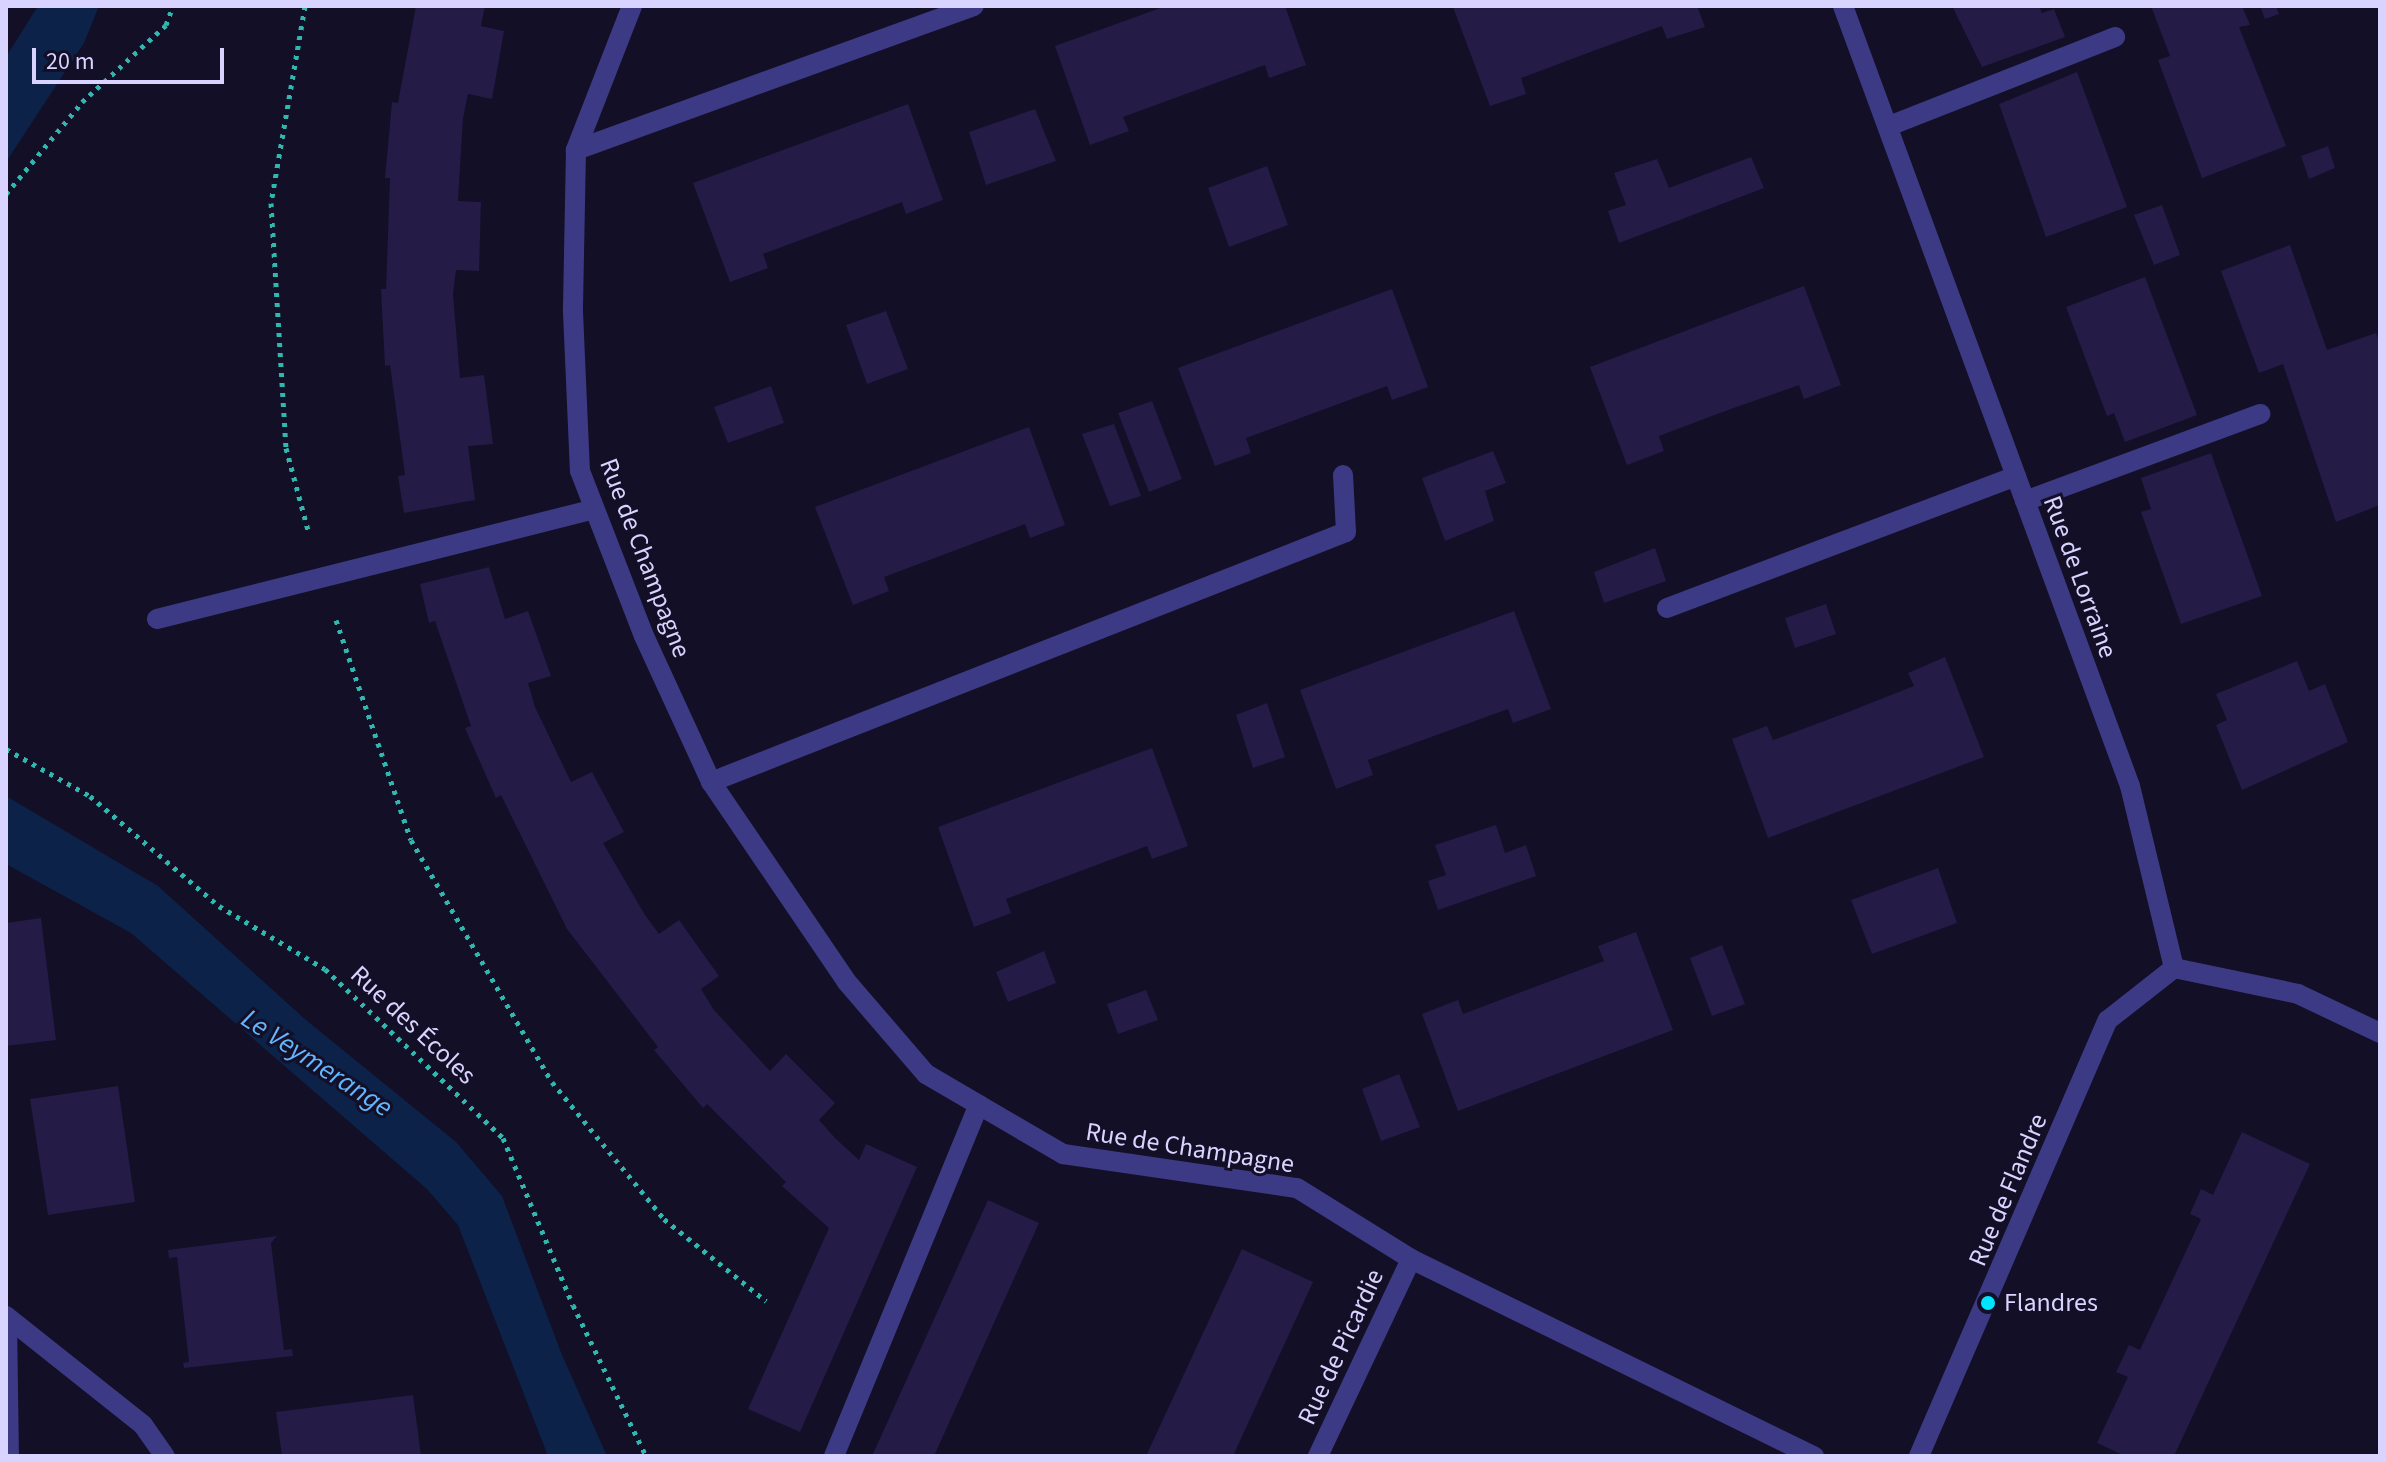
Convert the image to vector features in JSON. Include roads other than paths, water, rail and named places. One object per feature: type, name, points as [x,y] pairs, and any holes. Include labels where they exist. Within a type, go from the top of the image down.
[{"type":"street","name":"Rue de Champagne","points":[[632,6],[576,150],[573,312],[580,471],[644,636],[711,782],[846,981],[926,1074],[1063,1154],[1297,1188],[1411,1259],[1814,1456]]},
{"type":"street","points":[[576,150],[974,6]]},
{"type":"street","name":"Rue de Lorraine","points":[[1843,6],[2130,786],[2174,968]]},
{"type":"street","points":[[1889,126],[2115,37]]},
{"type":"street","points":[[2025,501],[2260,414]]},
{"type":"street","points":[[711,782],[1346,532],[1343,475]]},
{"type":"street","points":[[1667,608],[2016,476]]},
{"type":"street","points":[[157,619],[594,509]]},
{"type":"street","points":[[2174,968],[2298,994],[2380,1033]]},
{"type":"street","name":"Rue de Flandre","points":[[1919,1456],[2108,1020],[2174,968]]},
{"type":"street","points":[[834,1456],[979,1105]]},
{"type":"street","name":"Rue de Picardie","points":[[1318,1456],[1411,1259]]},
{"type":"street","points":[[7,1317],[9,1456]]},
{"type":"street","points":[[7,1317],[143,1425],[165,1456]]},
{"type":"water","points":[[38,6],[99,6],[84,43],[6,162],[6,57]]},
{"type":"water","name":"Le Veymerange","points":[[6,796],[158,886],[306,1020],[456,1142],[502,1196],[562,1355],[607,1456],[548,1456],[458,1225],[427,1189],[131,933],[6,864]]},
{"type":"place","name":"Flandres","points":[[1988,1303]]}]
